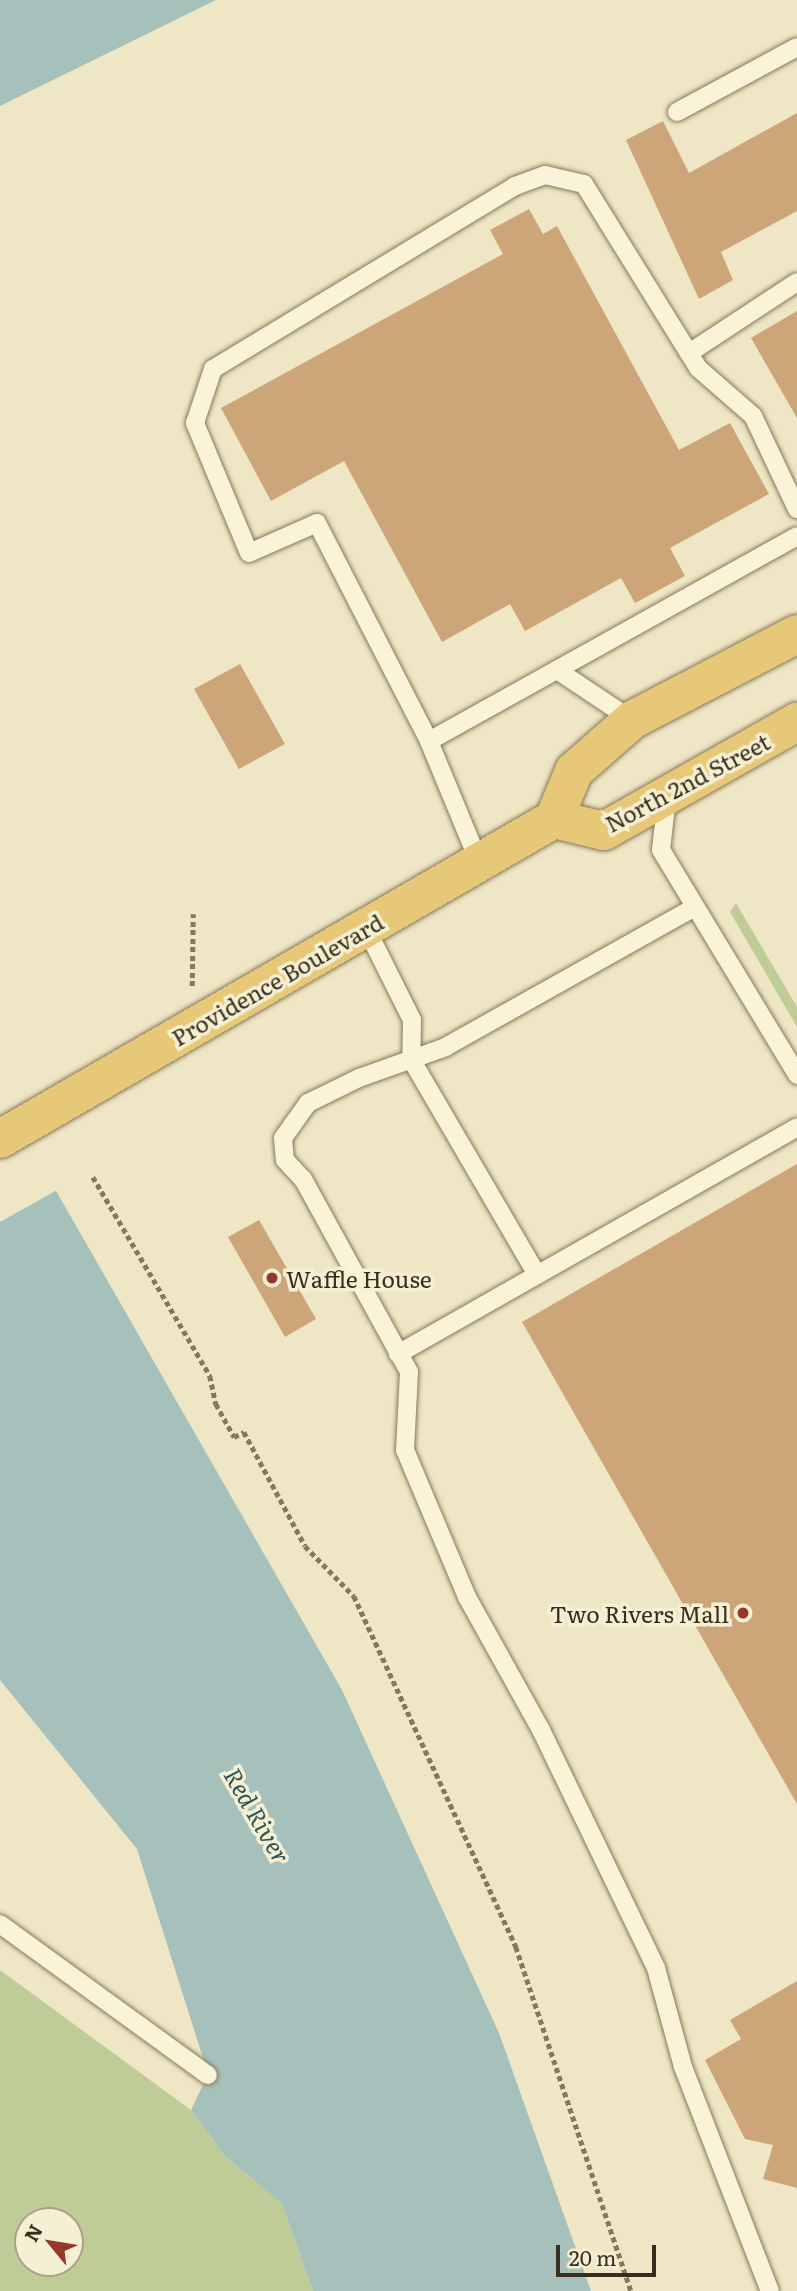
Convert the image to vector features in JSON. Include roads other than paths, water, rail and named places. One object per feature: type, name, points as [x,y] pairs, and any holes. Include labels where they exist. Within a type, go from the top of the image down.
[{"type":"highway","points":[[554,819],[574,771],[632,720],[797,634]]},
{"type":"highway","name":"North 2nd Street","points":[[554,819],[604,831],[797,722]]},
{"type":"highway","name":"Providence Boulevard","points":[[0,1139],[554,819]]},
{"type":"lane","points":[[677,112],[797,47]]},
{"type":"lane","points":[[479,862],[429,741],[317,523],[249,553],[195,423],[213,369],[515,186],[545,175],[584,184],[689,353],[753,415],[797,509]]},
{"type":"lane","points":[[689,353],[797,282]]},
{"type":"lane","points":[[429,741],[797,536]]},
{"type":"lane","points":[[557,670],[632,720]]},
{"type":"lane","points":[[667,797],[660,850],[797,1075]]},
{"type":"lane","points":[[695,907],[446,1047],[411,1059],[309,1104],[283,1138],[285,1160],[303,1179],[409,1372],[405,1450],[467,1597],[541,1730],[656,1968],[684,2067],[770,2291]]},
{"type":"lane","points":[[366,928],[412,1020],[411,1059],[537,1275]]},
{"type":"lane","points":[[398,1354],[797,1127]]},
{"type":"lane","points":[[0,1924],[208,2075]]},
{"type":"water","points":[[0,0],[216,0],[0,106]]},
{"type":"water","name":"Red River","points":[[0,1093],[342,1690],[499,2033],[591,2291],[313,2291],[282,2204],[224,2155],[191,2110],[208,2074],[137,1849],[0,1680]]},
{"type":"place","name":"Waffle House","points":[[272,1278]]},
{"type":"place","name":"Two Rivers Mall","points":[[743,1613]]}]
